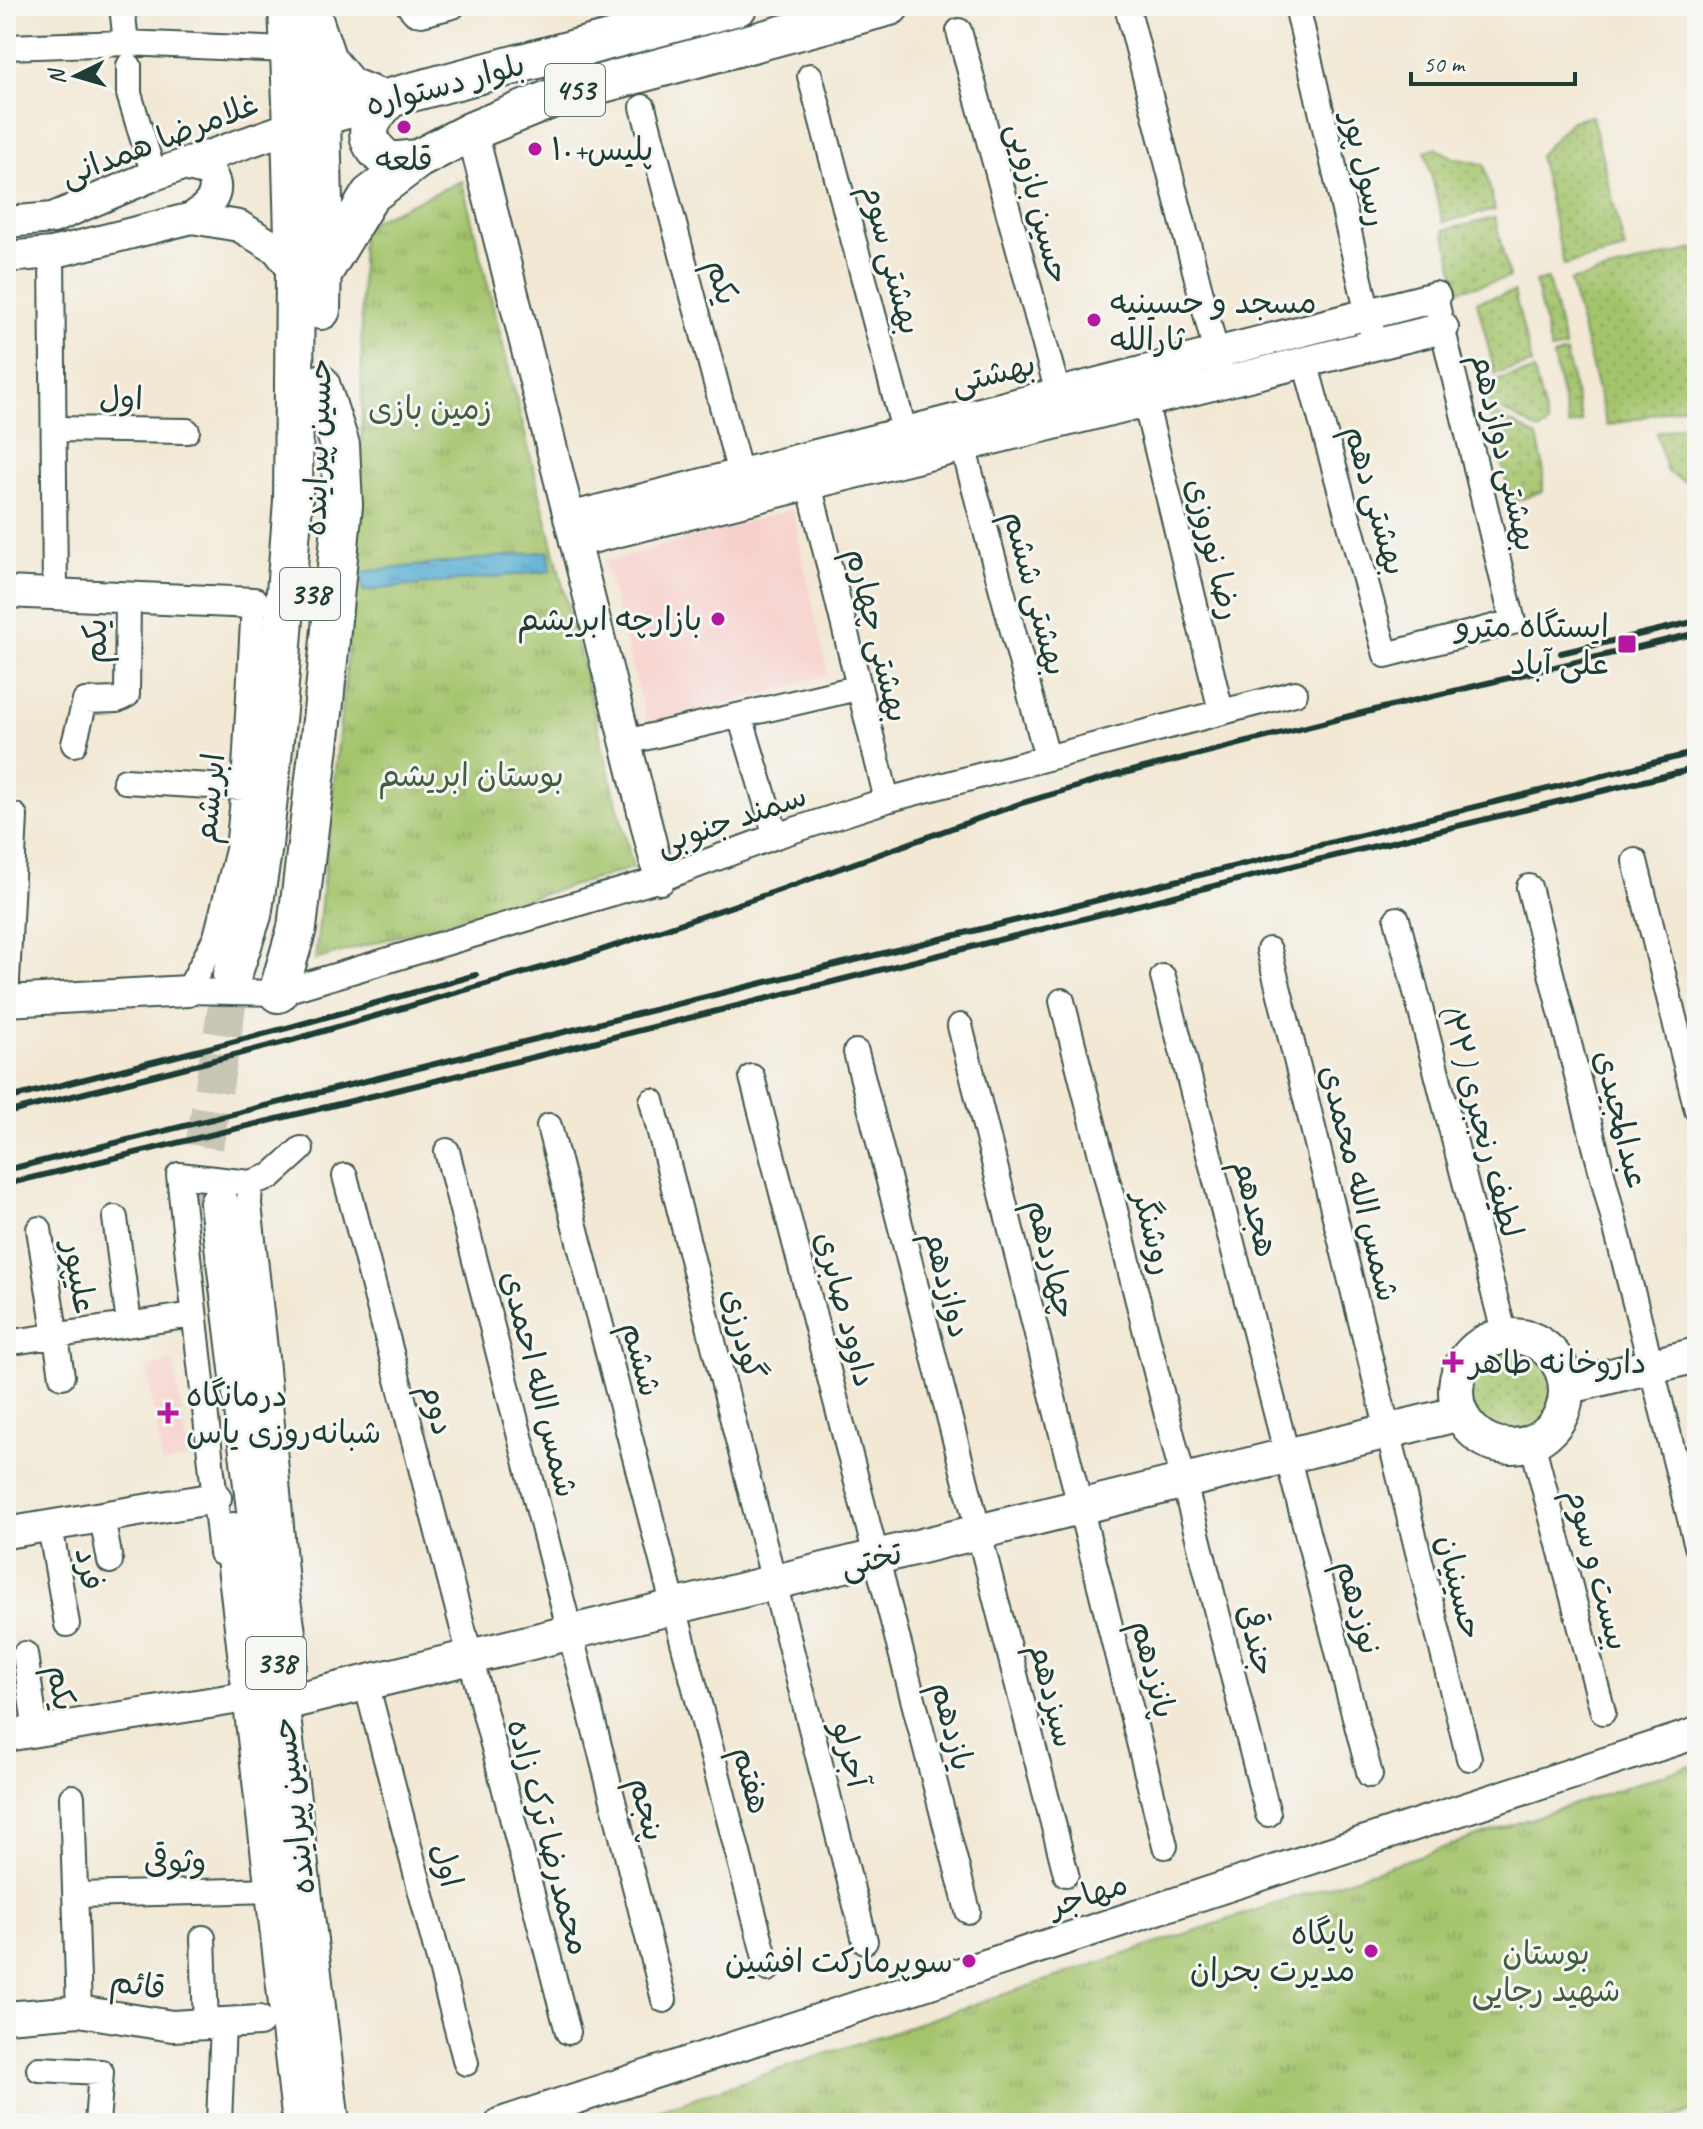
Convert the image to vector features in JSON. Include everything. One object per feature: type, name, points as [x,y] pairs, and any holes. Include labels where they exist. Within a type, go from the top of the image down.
[{"type":"main road","name":"بلوار دستواره","points":[[306,122],[738,6]]},
{"type":"main road","name":"بلوار دستواره","points":[[308,274],[370,195],[418,159],[472,131],[566,93],[890,6]]},
{"type":"main road","points":[[305,10],[329,60],[350,85],[388,100],[371,117],[368,134],[376,152],[390,162],[418,159]]},
{"type":"main road","name":"حسین پیراینده","points":[[305,10],[288,50],[306,122]]},
{"type":"main road","name":"حسین پیراینده","points":[[254,982],[252,915],[263,845],[277,710],[308,274],[305,10]]},
{"type":"main road","points":[[308,210],[418,159]]},
{"type":"main road","name":"حسین پیراینده","points":[[254,982],[297,928],[323,712],[343,505],[340,445],[320,384],[308,274]]},
{"type":"main road","name":"حسین پیراینده","points":[[211,1191],[270,1694],[330,2123]]},
{"type":"main road","points":[[1505,1336],[1523,1337],[1539,1343],[1553,1355],[1562,1370],[1566,1387],[1558,1420],[1547,1433],[1532,1442],[1516,1446],[1499,1445],[1483,1438],[1470,1427],[1461,1413],[1457,1396],[1458,1379],[1474,1350],[1488,1341],[1505,1336]]},
{"type":"main road","points":[[1566,1387],[1697,1355]]},
{"type":"main road","name":"تختی","points":[[270,1694],[366,1683],[1461,1413]]},
{"type":"main road","name":"حسین پیراینده","points":[[270,1694],[275,1890],[302,2123]]},
{"type":"street","points":[[122,6],[129,94],[154,175]]},
{"type":"street","points":[[409,6],[415,13],[422,14],[453,6]]},
{"type":"street","points":[[1127,6],[1220,368]]},
{"type":"street","name":"رسول پور","points":[[1297,6],[1375,345]]},
{"type":"street","name":"حسین بازویی","points":[[959,31],[1058,393]]},
{"type":"street","points":[[7,40],[128,55],[288,50]]},
{"type":"street","name":"بهشتی سوم","points":[[810,76],[908,446]]},
{"type":"street","name":"یکم","points":[[643,107],[740,474]]},
{"type":"street","name":"غلامرضا همدانی","points":[[6,222],[53,218],[154,175],[306,122]]},
{"type":"street","points":[[472,131],[660,879]]},
{"type":"street","points":[[6,257],[52,253],[192,218],[206,209],[216,195],[215,180],[209,171],[183,165]]},
{"type":"street","points":[[192,218],[239,226],[277,249],[308,274]]},
{"type":"street","points":[[52,253],[55,594]]},
{"type":"street","name":"بهشتی","points":[[572,530],[740,474],[908,446],[1058,393],[1220,368],[1366,315],[1435,297]]},
{"type":"street","name":"بهشتی دوازدهم","points":[[1386,655],[1513,622],[1435,297]]},
{"type":"street","points":[[572,530],[809,484],[908,446],[963,446],[1145,401],[1220,368],[1305,362],[1443,328]]},
{"type":"street","name":"بهشتی دهم","points":[[1305,362],[1386,655]]},
{"type":"street","name":"رضا نوروزی","points":[[1145,401],[1221,711]]},
{"type":"street","name":"اول","points":[[55,429],[187,431]]},
{"type":"street","name":"بهشتی ششم","points":[[963,446],[1047,757]]},
{"type":"street","name":"بهشتی چهارم","points":[[809,484],[887,800]]},
{"type":"street","points":[[6,592],[254,603]]},
{"type":"street","name":"یکم","points":[[74,744],[85,701],[117,700],[127,695],[128,597]]},
{"type":"street","name":"ابریشم","points":[[188,991],[216,937],[238,850],[254,603]]},
{"type":"street","points":[[626,742],[857,688]]},
{"type":"street","name":"سمند جنوبی","points":[[188,991],[254,982],[660,879],[776,836],[887,800],[1295,693]]},
{"type":"street","points":[[740,716],[776,836]]},
{"type":"street","points":[[125,781],[244,788]]},
{"type":"street","points":[[15,816],[6,1001],[188,991]]},
{"type":"street","points":[[1635,861],[1697,1110]]},
{"type":"street","name":"عبدالمجیدی","points":[[1529,887],[1697,1546]]},
{"type":"street","name":"لطیف رنجبری (۲۲)","points":[[1397,919],[1505,1336]]},
{"type":"street","name":"شمس الله محمدی","points":[[1269,950],[1389,1431]]},
{"type":"street","name":"هجدهم","points":[[1163,977],[1286,1456]]},
{"type":"street","name":"روشنگر","points":[[1062,1001],[1185,1481]]},
{"type":"street","name":"چهاردهم","points":[[960,1026],[1081,1507]]},
{"type":"street","name":"دوازدهم","points":[[856,1052],[978,1532]]},
{"type":"street","name":"داوود صابری","points":[[752,1077],[877,1557]]},
{"type":"street","name":"گودرزی","points":[[652,1101],[775,1583]]},
{"type":"street","name":"ششم","points":[[549,1126],[673,1608]]},
{"type":"street","points":[[6,1736],[270,1694],[224,1584],[193,1315],[211,1191],[271,1176],[301,1149]]},
{"type":"street","name":"شمس الله احمدی","points":[[447,1151],[570,1633]]},
{"type":"street","name":"دوم","points":[[345,1176],[469,1658]]},
{"type":"street","points":[[115,1218],[129,1324]]},
{"type":"street","name":"علیپور","points":[[39,1229],[62,1376]]},
{"type":"street","points":[[6,1343],[193,1315]]},
{"type":"street","name":"حسینیان","points":[[1389,1431],[1469,1758]]},
{"type":"street","name":"بیست و سوم","points":[[1532,1442],[1603,1712]]},
{"type":"street","name":"نوزدهم","points":[[1286,1456],[1370,1775]]},
{"type":"street","name":"جندقی","points":[[1185,1481],[1268,1814]]},
{"type":"street","points":[[6,1533],[216,1498]]},
{"type":"street","name":"پانزدهم","points":[[1081,1507],[1165,1846]]},
{"type":"street","points":[[102,1517],[110,1561]]},
{"type":"street","name":"فرد","points":[[50,1526],[67,1624]]},
{"type":"street","name":"سیزدهم","points":[[978,1532],[1066,1874]]},
{"type":"street","name":"یازدهم","points":[[877,1557],[968,1911]]},
{"type":"street","name":"آجرلو","points":[[775,1583],[865,1941]]},
{"type":"street","name":"هفتم","points":[[673,1608],[768,1969]]},
{"type":"street","name":"پنجم","points":[[570,1633],[664,2000]]},
{"type":"street","name":"یکم","points":[[25,1654],[36,1732]]},
{"type":"street","name":"محمدرضا ترک زاده","points":[[469,1658],[568,2032]]},
{"type":"street","name":"اول","points":[[366,1683],[466,2063]]},
{"type":"street","name":"مهاجر","points":[[501,2123],[1697,1733]]},
{"type":"street","points":[[72,1797],[79,2011]]},
{"type":"street","name":"وثوقی","points":[[77,1895],[275,1890]]},
{"type":"street","points":[[203,1938],[214,2024],[219,2123]]},
{"type":"street","name":"قائم","points":[[6,2017],[79,2011],[172,2026],[259,2021]]},
{"type":"street","points":[[39,2069],[101,2072],[97,2123]]},
{"type":"shaded area","name":"بازارچه ابریشم","points":[[792,509],[828,675],[648,726],[604,562]]},
{"type":"shaded area","name":"درمانگاه شبانه‌روزی یاس","points":[[173,1362],[189,1459],[162,1464],[146,1367]]},
{"type":"green space","points":[[1592,116],[1625,250],[1564,265],[1539,155],[1572,121]]},
{"type":"green space","points":[[1435,148],[1454,158],[1484,164],[1495,210],[1443,222],[1425,151]]},
{"type":"green space","name":"بوستان ابریشم","points":[[462,181],[633,868],[315,960],[357,564],[362,422],[361,226]]},
{"type":"green space","points":[[1495,218],[1509,278],[1459,290],[1444,230]]},
{"type":"green space","points":[[1697,248],[1697,403],[1607,426],[1570,281]]},
{"type":"green space","points":[[1548,279],[1565,348],[1551,351],[1535,282]]},
{"type":"green space","points":[[1514,292],[1532,364],[1495,374],[1477,301]]},
{"type":"green space","points":[[1566,353],[1582,422],[1569,426],[1553,357]]},
{"type":"green space","points":[[1534,371],[1548,425],[1540,431],[1484,400],[1481,384]]},
{"type":"green space","points":[[1489,410],[1537,437],[1543,463],[1543,491],[1511,503]]},
{"type":"green space","points":[[1697,422],[1697,486],[1694,487],[1667,472],[1656,433]]},
{"type":"green space","points":[[1512,1344],[1530,1347],[1545,1357],[1555,1372],[1558,1390],[1555,1408],[1545,1423],[1530,1433],[1512,1436],[1494,1433],[1479,1423],[1469,1408],[1466,1390],[1469,1372],[1479,1357],[1494,1347]]},
{"type":"green space","name":"بوستان شهید رجایی","points":[[1697,1763],[1697,2110],[1653,2123],[619,2123]]},
{"type":"water","points":[[549,551],[551,571],[363,591],[361,572]]},
{"type":"tunnel","points":[[195,1203],[232,975]]},
{"type":"railway","points":[[1561,653],[1697,621]]},
{"type":"railway","points":[[6,1113],[289,1041],[593,953],[1019,804],[1116,775],[1697,633]]},
{"type":"railway","points":[[6,1170],[1697,752]]},
{"type":"railway","points":[[6,1184],[526,1059],[1697,768]]},
{"type":"railway","points":[[6,1099],[287,1028],[476,975]]},
{"type":"place","name":"قلعه","points":[[404,127]]},
{"type":"place","name":"پلیس+۱۰","points":[[535,149]]},
{"type":"place","name":"مسجد و حسینیه ثارالله","points":[[1094,320]]},
{"type":"place","name":"بازارچه ابریشم","points":[[718,619]]},
{"type":"place","name":"ایستگاه مترو علی آباد","points":[[1627,644]]},
{"type":"place","name":"داروخانه طاهر","points":[[1453,1362]]},
{"type":"place","name":"درمانگاه شبانه‌روزی یاس","points":[[168,1413]]},
{"type":"place","name":"پایگاه مدیرت بحران","points":[[1371,1951]]},
{"type":"place","name":"سوپرمارکت افشین","points":[[969,1961]]},
{"type":"park label","name":"زمین بازی","points":[[430,408]]}]
